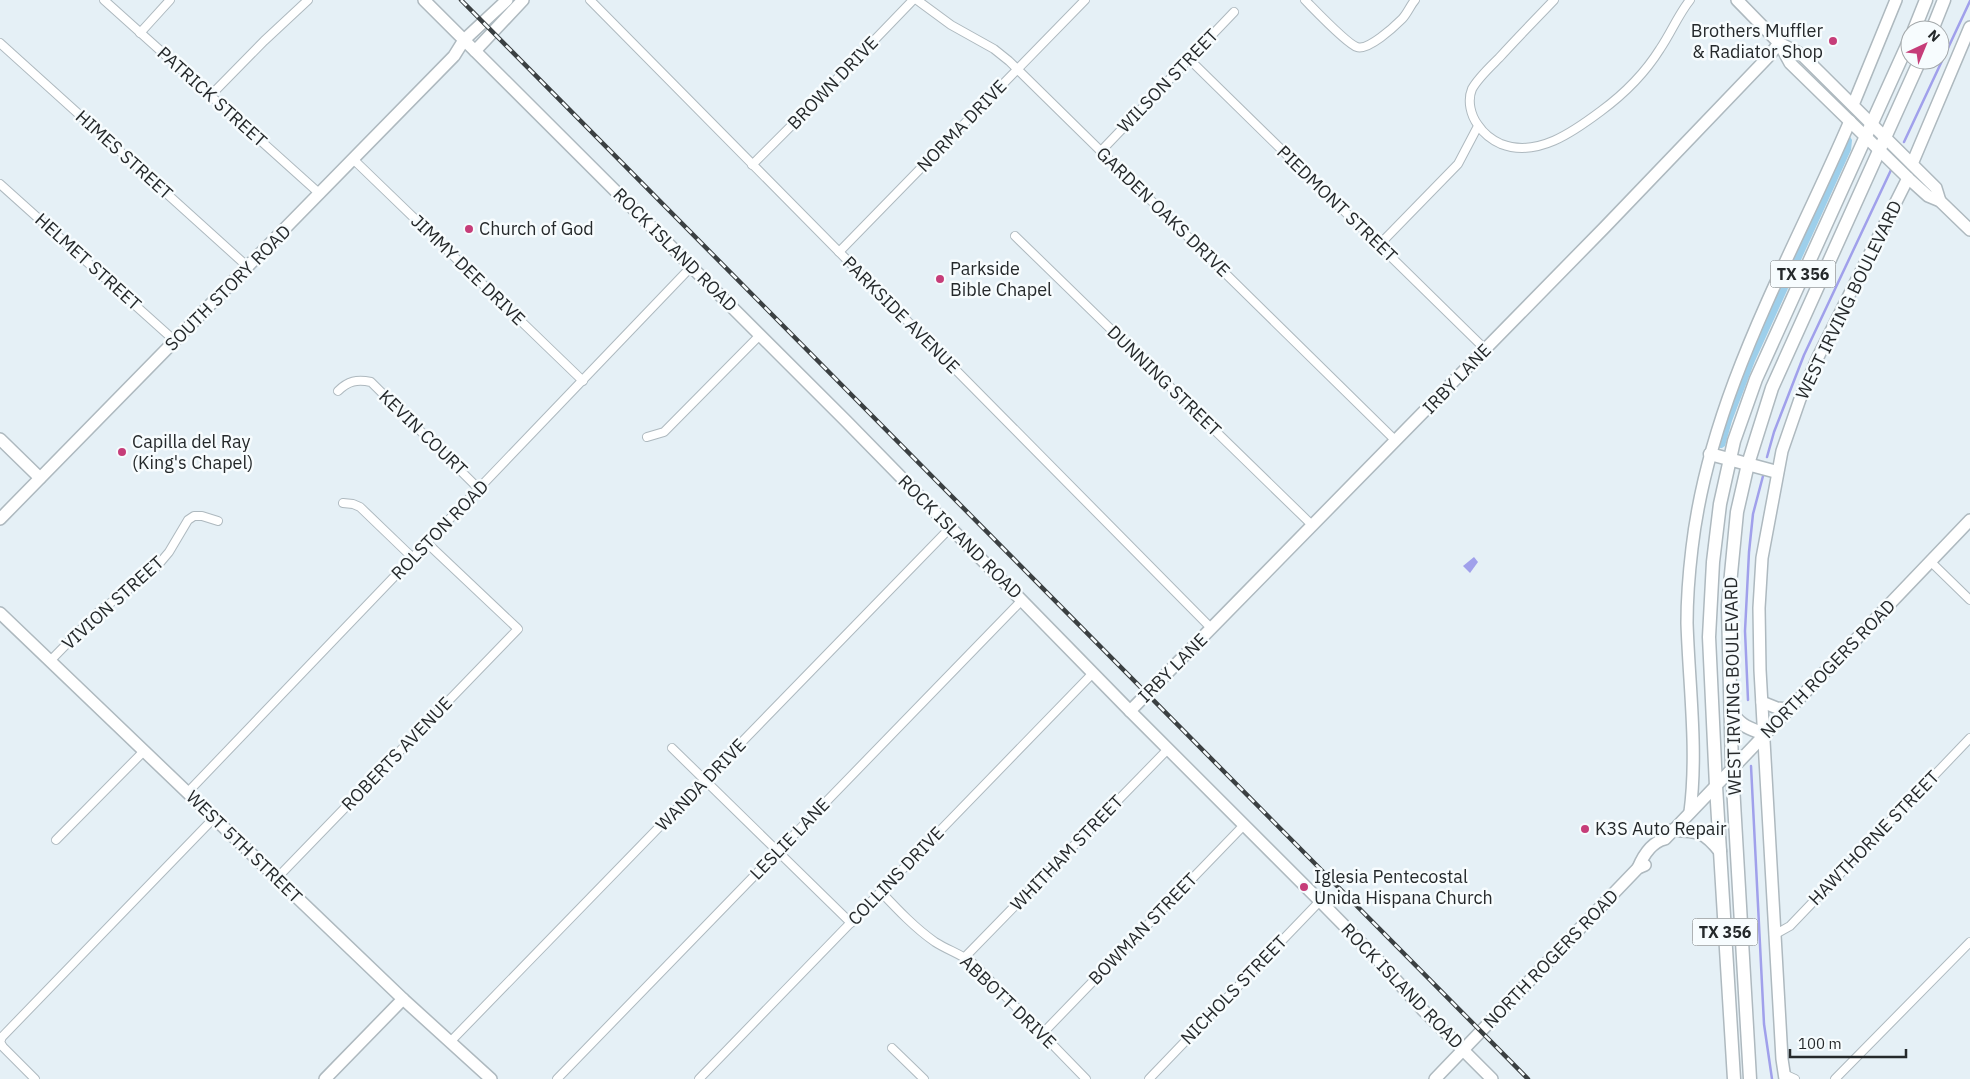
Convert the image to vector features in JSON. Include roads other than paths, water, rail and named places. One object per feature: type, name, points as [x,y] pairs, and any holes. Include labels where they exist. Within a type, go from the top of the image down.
[{"type":"main road","points":[[1918,20],[1926,0]]},
{"type":"main road","points":[[1936,20],[1944,0]]},
{"type":"main road","name":"WEST IRVING BOULEVARD","points":[[1734,1079],[1716,786],[1710,637],[1711,589],[1720,504],[1740,423],[1766,356],[1900,61]]},
{"type":"main road","name":"WEST IRVING BOULEVARD","points":[[1750,1079],[1732,768],[1728,605],[1738,512],[1748,464],[1763,412],[1780,368],[1915,70]]},
{"type":"main road","points":[[1710,454],[1777,472]]},
{"type":"main road","points":[[1731,710],[1736,720],[1742,726],[1764,734]]},
{"type":"main road","points":[[1669,834],[1698,832],[1709,838],[1720,851]]},
{"type":"street","name":"PATRICK STREET","points":[[104,0],[320,194]]},
{"type":"street","points":[[140,33],[170,0]]},
{"type":"street","points":[[210,96],[264,41],[308,0]]},
{"type":"street","name":"ROCK ISLAND ROAD","points":[[424,0],[760,335],[1320,901],[1492,1079]]},
{"type":"street","name":"SOUTH STORY ROAD","points":[[0,518],[354,160],[454,56],[464,40],[507,0]]},
{"type":"street","points":[[454,56],[475,51],[523,0]]},
{"type":"street","name":"PARKSIDE AVENUE","points":[[590,0],[1212,629]]},
{"type":"street","name":"BROWN DRIVE","points":[[752,164],[810,108],[915,0]]},
{"type":"street","name":"GARDEN OAKS DRIVE","points":[[915,0],[951,25],[994,49],[1017,69],[1396,441]]},
{"type":"street","name":"NORMA DRIVE","points":[[839,252],[1084,0]]},
{"type":"street","points":[[1305,0],[1351,44],[1361,48],[1367,47],[1392,29],[1403,18],[1415,0]]},
{"type":"street","points":[[1554,0],[1487,70],[1472,90],[1470,100],[1472,115],[1478,126],[1494,141],[1510,147],[1527,149],[1547,144],[1574,129],[1618,98],[1645,70],[1690,0]]},
{"type":"street","points":[[1737,0],[1779,42],[1801,54],[1853,105],[1936,188],[1940,201]]},
{"type":"street","points":[[1853,105],[1896,0]]},
{"type":"street","name":"WILSON STREET","points":[[1101,151],[1234,12]]},
{"type":"street","points":[[1912,164],[1970,27]]},
{"type":"street","points":[[1779,42],[1790,63],[1908,178],[1928,196],[1940,201],[1970,230]]},
{"type":"street","name":"IRBY LANE","points":[[1130,711],[1486,349],[1769,56],[1779,42]]},
{"type":"street","name":"HIMES STREET","points":[[0,43],[248,267]]},
{"type":"street","name":"PIEDMONT STREET","points":[[1189,59],[1486,349]]},
{"type":"street","points":[[1690,812],[1692,723],[1687,622],[1696,519],[1710,454],[1743,355],[1850,121]]},
{"type":"street","points":[[1379,245],[1458,164],[1478,126]]},
{"type":"street","name":"JIMMY DEE DRIVE","points":[[354,160],[583,381]]},
{"type":"street","name":"WEST IRVING BOULEVARD","points":[[1784,1077],[1774,935],[1762,702],[1759,608],[1760,575],[1765,534],[1777,472],[1792,423],[1814,367],[1908,178]]},
{"type":"street","name":"HELMET STREET","points":[[0,184],[175,341]]},
{"type":"street","name":"DUNNING STREET","points":[[1016,236],[1313,526]]},
{"type":"street","name":"ROLSTON ROAD","points":[[187,793],[692,267]]},
{"type":"street","points":[[647,437],[664,432],[760,335]]},
{"type":"street","name":"KEVIN COURT","points":[[338,391],[346,383],[356,380],[371,382],[479,488]]},
{"type":"street","points":[[0,439],[40,478]]},
{"type":"street","points":[[343,503],[360,507],[412,558]]},
{"type":"street","name":"VIVION STREET","points":[[50,661],[105,606],[153,571],[169,552],[188,520],[194,516],[202,516],[218,521]]},
{"type":"street","name":"NORTH ROGERS ROAD","points":[[1435,1079],[1638,868],[1648,850],[1658,840],[1669,834],[1716,786],[1970,520]]},
{"type":"street","name":"WANDA DRIVE","points":[[451,1042],[950,528]]},
{"type":"street","name":"ROBERTS AVENUE","points":[[277,878],[518,629],[427,543]]},
{"type":"street","points":[[1931,562],[1970,600]]},
{"type":"street","name":"LESLIE LANE","points":[[557,1079],[1022,600]]},
{"type":"street","name":"WEST 5TH STREET","points":[[0,613],[403,999],[491,1079]]},
{"type":"street","name":"COLLINS DRIVE","points":[[700,1079],[1094,673]]},
{"type":"street","points":[[1762,702],[1777,708],[1789,709]]},
{"type":"street","name":"HAWTHORNE STREET","points":[[1774,935],[1790,926],[1970,738]]},
{"type":"street","points":[[672,748],[851,923]]},
{"type":"street","name":"WHITHAM STREET","points":[[965,957],[1168,749]]},
{"type":"street","points":[[56,840],[144,751]]},
{"type":"street","points":[[35,1079],[7,1052],[0,1042],[7,1030],[214,818]]},
{"type":"street","name":"BOWMAN STREET","points":[[1042,1034],[1244,825]]},
{"type":"street","name":"ABBOTT DRIVE","points":[[880,892],[922,932],[938,944],[965,957],[1086,1079]]},
{"type":"street","name":"NICHOLS STREET","points":[[1149,1079],[1320,901]]},
{"type":"street","points":[[1835,1079],[1970,942]]},
{"type":"street","points":[[325,1079],[403,999]]},
{"type":"street","points":[[892,1048],[924,1079]]},
{"type":"street","points":[[1784,1077],[1795,1079]]},
{"type":"water","points":[[1474,557],[1478,562],[1470,573],[1463,566]]},
{"type":"waterway","points":[[1904,142],[1970,1]]},
{"type":"waterway","points":[[1767,457],[1774,432],[1804,355],[1891,170]]},
{"type":"waterway","points":[[1748,700],[1745,631],[1749,552],[1753,514],[1763,476]]},
{"type":"waterway","points":[[1751,766],[1764,1024],[1772,1079]]},
{"type":"railway","points":[[461,0],[1528,1079]]},
{"type":"place","name":"Brothers Muffler & Radiator Shop","points":[[1833,41]]},
{"type":"place","name":"Church of God","points":[[469,229]]},
{"type":"place","name":"Parkside Bible Chapel","points":[[940,279]]},
{"type":"place","name":"Capilla del Ray (King's Chapel)","points":[[122,452]]},
{"type":"place","name":"K3S Auto Repair","points":[[1585,829]]},
{"type":"place","name":"Iglesia Pentecostal Unida Hispana Church","points":[[1304,887]]}]
